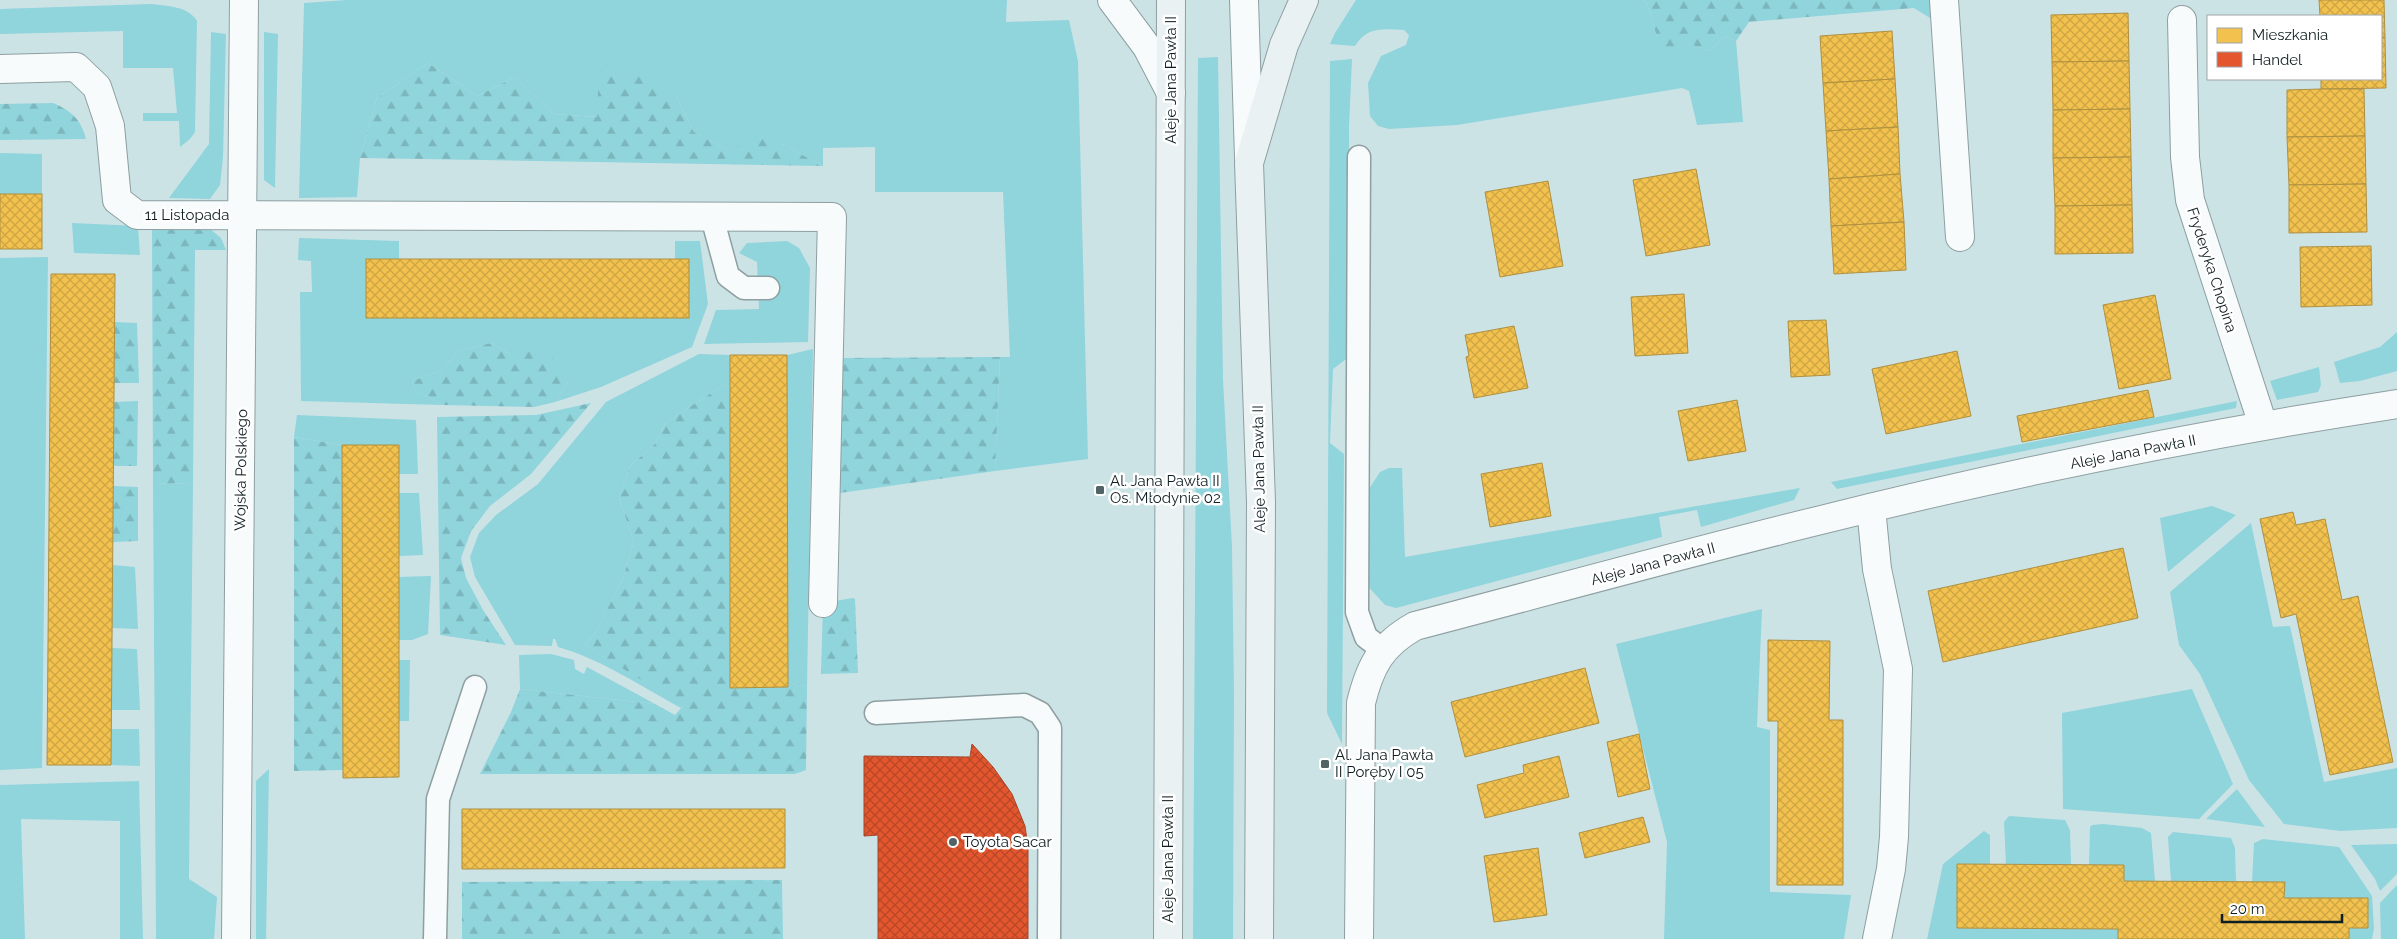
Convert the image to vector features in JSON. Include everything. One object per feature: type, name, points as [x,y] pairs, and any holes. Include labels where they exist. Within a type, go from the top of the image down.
[{"type":"main road","name":"Aleje Jana Pawła II","points":[[1168,939],[1171,0]]},
{"type":"main road","points":[[1250,163],[1284,44],[1304,0]]},
{"type":"main road","name":"Aleje Jana Pawła II","points":[[1250,163],[1262,502],[1259,939]]},
{"type":"street","name":"Wojska Polskiego","points":[[236,939],[244,0]]},
{"type":"street","points":[[1112,0],[1147,47],[1171,93]]},
{"type":"street","name":"Aleje Jana Pawła II","points":[[1244,0],[1250,163]]},
{"type":"street","points":[[1944,0],[1960,237]]},
{"type":"street","name":"Fryderyka Chopina","points":[[2182,20],[2185,157],[2190,200],[2263,426]]},
{"type":"street","name":"11 Listopada","points":[[0,69],[76,67],[97,88],[110,126],[117,200],[137,215],[832,217],[824,603]]},
{"type":"street","name":"Aleje Jana Pawła II","points":[[1359,939],[1361,702],[1369,675],[1383,650],[1396,637],[1415,626],[1871,508],[2075,463],[2263,426],[2397,404]]},
{"type":"street","points":[[1871,508],[1877,570],[1898,669],[1894,837],[1891,869],[1877,939]]},
{"type":"lane","points":[[1359,157],[1360,289],[1357,612],[1366,637],[1383,650]]},
{"type":"lane","points":[[712,217],[728,276],[744,288],[768,288]]},
{"type":"lane","points":[[435,939],[438,799],[475,687]]},
{"type":"lane","points":[[876,714],[1024,706],[1040,712],[1050,728],[1049,939]]},
{"type":"green space","points":[[347,0],[1007,0],[1006,22],[1069,20],[1078,61],[1088,459],[995,471],[1000,357],[1010,357],[1003,192],[875,192],[875,147],[823,148],[823,166],[780,143],[730,151],[694,132],[675,94],[600,71],[598,117],[553,114],[515,77],[477,96],[428,63],[377,98],[360,158],[357,197],[299,198],[304,3]]},
{"type":"green space","points":[[1356,0],[1643,0],[1647,4],[1657,37],[1688,43],[1710,51],[1725,36],[1736,41],[1743,122],[1697,125],[1689,91],[1682,88],[1457,125],[1389,129],[1378,126],[1370,116],[1368,83],[1381,56],[1406,45],[1409,35],[1404,30],[1383,29],[1365,35],[1355,46],[1330,44]]},
{"type":"green space","points":[[1643,0],[1914,0],[1914,8],[1749,22],[1736,41],[1725,36],[1710,51],[1687,43],[1669,54],[1657,37],[1647,4]]},
{"type":"green space","points":[[1914,0],[1935,0],[1937,25],[1914,8]]},
{"type":"green space","points":[[151,4],[170,6],[183,10],[188,12],[197,21],[195,132],[180,147],[179,121],[143,121],[143,113],[177,113],[173,68],[123,68],[123,31],[0,34],[0,9]]},
{"type":"green space","points":[[211,32],[226,34],[223,157],[220,185],[210,199],[169,198],[209,144]]},
{"type":"green space","points":[[264,32],[278,34],[275,188],[264,180]]},
{"type":"green space","points":[[1218,57],[1223,379],[1232,547],[1234,693],[1233,939],[1193,939],[1198,58]]},
{"type":"green space","points":[[1352,59],[1349,127],[1350,356],[1333,369],[1330,443],[1344,454],[1342,744],[1327,713],[1330,61]]},
{"type":"green space","points":[[428,63],[477,96],[515,77],[553,114],[597,117],[599,71],[633,72],[675,94],[694,132],[730,151],[753,137],[780,143],[823,166],[360,158],[377,98]]},
{"type":"green space","points":[[53,103],[75,117],[86,139],[0,140],[0,104]]},
{"type":"green space","points":[[0,153],[42,154],[42,194],[0,194]]},
{"type":"green space","points":[[72,223],[138,226],[140,255],[74,253]]},
{"type":"green space","points":[[152,226],[208,227],[221,238],[226,250],[195,250],[193,483],[153,484]]},
{"type":"green space","points":[[299,238],[399,241],[399,259],[366,260],[366,318],[688,318],[689,259],[675,259],[675,241],[700,241],[708,304],[692,347],[601,387],[555,402],[569,381],[512,355],[491,343],[459,351],[441,371],[412,381],[415,390],[442,405],[301,401],[300,292],[312,292],[311,261],[298,260]]},
{"type":"green space","points":[[787,241],[799,248],[810,268],[808,342],[704,344],[716,310],[759,309],[757,262],[739,253],[747,243]]},
{"type":"green space","points":[[48,257],[42,768],[0,770],[0,258]]},
{"type":"green space","points":[[115,322],[137,323],[139,383],[114,383]]},
{"type":"green space","points":[[2397,332],[2397,371],[2360,381],[2340,383],[2334,362],[2380,347]]},
{"type":"green space","points":[[491,343],[512,355],[545,348],[569,381],[555,402],[534,407],[442,405],[415,390],[412,381],[441,371],[459,351]]},
{"type":"green space","points":[[813,349],[807,687],[798,682],[788,687],[787,355]]},
{"type":"green space","points":[[699,354],[730,355],[730,381],[666,422],[655,444],[630,466],[619,498],[634,542],[623,578],[595,633],[585,645],[683,705],[681,708],[606,666],[558,647],[555,639],[553,639],[552,646],[515,645],[475,577],[470,557],[479,533],[496,515],[538,484],[606,402]]},
{"type":"green space","points":[[1000,357],[995,471],[833,494],[837,358]]},
{"type":"green space","points":[[2319,367],[2321,385],[2318,392],[2277,400],[2270,381]]},
{"type":"green space","points":[[730,381],[731,688],[787,687],[798,682],[807,687],[806,770],[795,774],[480,774],[511,712],[520,689],[655,704],[675,715],[683,706],[585,645],[595,633],[623,578],[634,542],[619,498],[630,466],[655,444],[666,422]]},
{"type":"green space","points":[[138,401],[137,466],[113,466],[114,402]]},
{"type":"green space","points":[[2237,401],[2236,408],[1837,489],[1831,482]]},
{"type":"green space","points":[[591,403],[531,474],[490,506],[471,531],[461,558],[466,578],[483,610],[506,645],[440,635],[437,417],[536,415]]},
{"type":"green space","points":[[297,415],[416,420],[418,474],[399,474],[399,445],[342,445],[294,437]]},
{"type":"green space","points":[[294,437],[342,445],[343,770],[294,771]]},
{"type":"green space","points":[[1389,468],[1402,468],[1405,557],[1800,488],[1794,500],[1701,527],[1697,510],[1659,517],[1662,537],[1396,608],[1385,605],[1364,582],[1365,495],[1380,472]]},
{"type":"green space","points":[[193,483],[189,879],[217,897],[214,939],[156,939],[153,484]]},
{"type":"green space","points":[[113,486],[138,487],[138,541],[113,542]]},
{"type":"green space","points":[[399,493],[419,493],[423,555],[399,556]]},
{"type":"green space","points":[[2212,506],[2236,515],[2168,572],[2160,518]]},
{"type":"green space","points":[[2251,523],[2273,627],[2290,626],[2324,782],[2397,768],[2397,828],[2341,831],[2284,824],[2249,780],[2200,674],[2179,645],[2170,592]]},
{"type":"green space","points":[[113,565],[135,567],[138,629],[112,628]]},
{"type":"green space","points":[[431,576],[428,634],[412,640],[399,640],[399,577]]},
{"type":"green space","points":[[855,599],[858,673],[821,674],[823,603]]},
{"type":"green space","points":[[1762,609],[1757,727],[1770,730],[1770,892],[1851,895],[1844,939],[1664,939],[1667,842],[1616,644]]},
{"type":"green space","points":[[112,648],[137,649],[140,710],[112,710]]},
{"type":"green space","points":[[551,654],[574,660],[575,669],[584,674],[587,667],[655,704],[520,689],[519,655]]},
{"type":"green space","points":[[399,660],[410,660],[409,721],[399,721]]},
{"type":"green space","points":[[2192,689],[2233,784],[2199,819],[2063,809],[2062,713]]},
{"type":"green space","points":[[111,729],[139,729],[140,766],[111,765]]},
{"type":"green space","points":[[269,769],[266,939],[256,939],[256,781]]},
{"type":"green space","points":[[139,781],[143,939],[120,939],[120,821],[21,819],[25,939],[0,939],[0,785]]},
{"type":"green space","points":[[2237,789],[2265,827],[2206,819]]},
{"type":"green space","points":[[2009,816],[2065,820],[2070,830],[2071,865],[2006,864],[2004,822]]},
{"type":"green space","points":[[2103,824],[2142,828],[2151,833],[2155,881],[2124,881],[2124,865],[2089,865],[2090,827]]},
{"type":"green space","points":[[1984,831],[1990,835],[1990,864],[1957,864],[1957,928],[2118,929],[2118,939],[1927,939],[1943,864]]},
{"type":"green space","points":[[2173,832],[2231,838],[2235,848],[2236,882],[2171,882],[2168,837]]},
{"type":"green space","points":[[2263,839],[2339,847],[2372,896],[2374,928],[2372,939],[2349,939],[2349,928],[2368,928],[2368,898],[2284,898],[2285,882],[2252,882],[2254,843]]},
{"type":"green space","points":[[2397,844],[2397,874],[2380,891],[2375,879],[2351,845]]},
{"type":"green space","points":[[782,880],[783,939],[462,939],[462,882]]},
{"type":"green space","points":[[2397,885],[2397,939],[2381,939],[2380,903]]},
{"type":"building: Mieszkania","points":[[2319,0],[2384,0],[2385,38],[2382,38],[2382,15],[2320,15]]},
{"type":"building: Mieszkania","points":[[2128,13],[2129,61],[2052,62],[2051,15]]},
{"type":"building: Mieszkania","points":[[1892,31],[1895,79],[1823,83],[1820,36]]},
{"type":"building: Mieszkania","points":[[2382,38],[2385,38],[2386,88],[2321,89],[2321,80],[2382,80]]},
{"type":"building: Mieszkania","points":[[2129,61],[2130,109],[2053,110],[2052,62]]},
{"type":"building: Mieszkania","points":[[1895,79],[1898,127],[1826,131],[1823,83]]},
{"type":"building: Mieszkania","points":[[2364,89],[2365,136],[2287,137],[2287,90]]},
{"type":"building: Mieszkania","points":[[2130,109],[2131,157],[2053,158],[2053,110]]},
{"type":"building: Mieszkania","points":[[1898,127],[1900,174],[1829,179],[1826,131]]},
{"type":"building: Mieszkania","points":[[2365,136],[2366,184],[2289,185],[2287,137]]},
{"type":"building: Mieszkania","points":[[2131,157],[2132,205],[2055,206],[2053,158]]},
{"type":"building: Mieszkania","points":[[1696,169],[1710,245],[1646,256],[1633,180]]},
{"type":"building: Mieszkania","points":[[1900,174],[1904,222],[1831,226],[1829,179]]},
{"type":"building: Mieszkania","points":[[1548,181],[1563,266],[1500,277],[1485,192]]},
{"type":"building: Mieszkania","points":[[2366,184],[2367,232],[2289,233],[2289,185]]},
{"type":"building: Mieszkania","points":[[0,194],[42,194],[42,249],[0,249]]},
{"type":"building: Mieszkania","points":[[2132,205],[2133,253],[2055,254],[2055,206]]},
{"type":"building: Mieszkania","points":[[1904,222],[1906,270],[1834,274],[1831,226]]},
{"type":"building: Mieszkania","points":[[2371,246],[2372,305],[2301,307],[2300,247]]},
{"type":"building: Mieszkania","points":[[366,259],[689,259],[689,318],[366,318]]},
{"type":"building: Mieszkania","points":[[51,274],[115,274],[111,765],[47,765]]},
{"type":"building: Mieszkania","points":[[1684,294],[1688,353],[1635,356],[1631,297]]},
{"type":"building: Mieszkania","points":[[2155,295],[2171,379],[2119,389],[2103,305]]},
{"type":"building: Mieszkania","points":[[1826,320],[1830,375],[1791,377],[1788,321]]},
{"type":"building: Mieszkania","points":[[1514,326],[1528,388],[1474,398],[1466,357],[1469,356],[1465,335]]},
{"type":"building: Mieszkania","points":[[1957,351],[1971,416],[1886,434],[1872,369]]},
{"type":"building: Mieszkania","points":[[730,355],[787,355],[788,687],[730,688]]},
{"type":"building: Mieszkania","points":[[2148,390],[2154,417],[2022,442],[2017,416]]},
{"type":"building: Mieszkania","points":[[1737,400],[1746,451],[1688,461],[1678,411]]},
{"type":"building: Mieszkania","points":[[342,445],[399,445],[399,777],[343,778]]},
{"type":"building: Mieszkania","points":[[1542,463],[1551,516],[1490,527],[1481,474]]},
{"type":"building: Mieszkania","points":[[2293,512],[2296,525],[2325,519],[2342,600],[2358,596],[2393,762],[2330,775],[2296,614],[2281,618],[2260,519]]},
{"type":"building: Mieszkania","points":[[2123,548],[2138,618],[1943,662],[1928,591]]},
{"type":"building: Mieszkania","points":[[1768,640],[1830,641],[1829,720],[1843,720],[1843,885],[1777,885],[1778,721],[1768,721]]},
{"type":"building: Mieszkania","points":[[1585,668],[1599,723],[1465,757],[1451,702]]},
{"type":"building: Mieszkania","points":[[1639,734],[1650,789],[1618,797],[1607,742]]},
{"type":"building: Mieszkania","points":[[1559,756],[1569,797],[1485,818],[1477,785],[1524,773],[1523,765]]},
{"type":"building: Mieszkania","points":[[462,809],[785,809],[785,868],[462,869]]},
{"type":"building: Mieszkania","points":[[1643,817],[1650,842],[1585,858],[1579,833]]},
{"type":"building: Mieszkania","points":[[1538,848],[1547,915],[1494,922],[1484,856]]},
{"type":"building: Mieszkania","points":[[1957,864],[2124,865],[2124,881],[2285,882],[2284,898],[2368,898],[2368,928],[2349,928],[2349,939],[2118,939],[2118,929],[1957,928]]},
{"type":"building: Handel","name":"Toyota Sacar","points":[[972,744],[993,767],[1012,794],[1025,826],[1028,847],[1028,939],[878,939],[878,835],[864,836],[864,756],[970,757]]},
{"type":"place","name":"Al. Jana Pawła II Os. Młodynie 02","points":[[1100,490]]},
{"type":"place","name":"Al. Jana Pawła II Poręby I 05","points":[[1325,764]]},
{"type":"place","name":"Toyota Sacar","points":[[953,842]]}]
